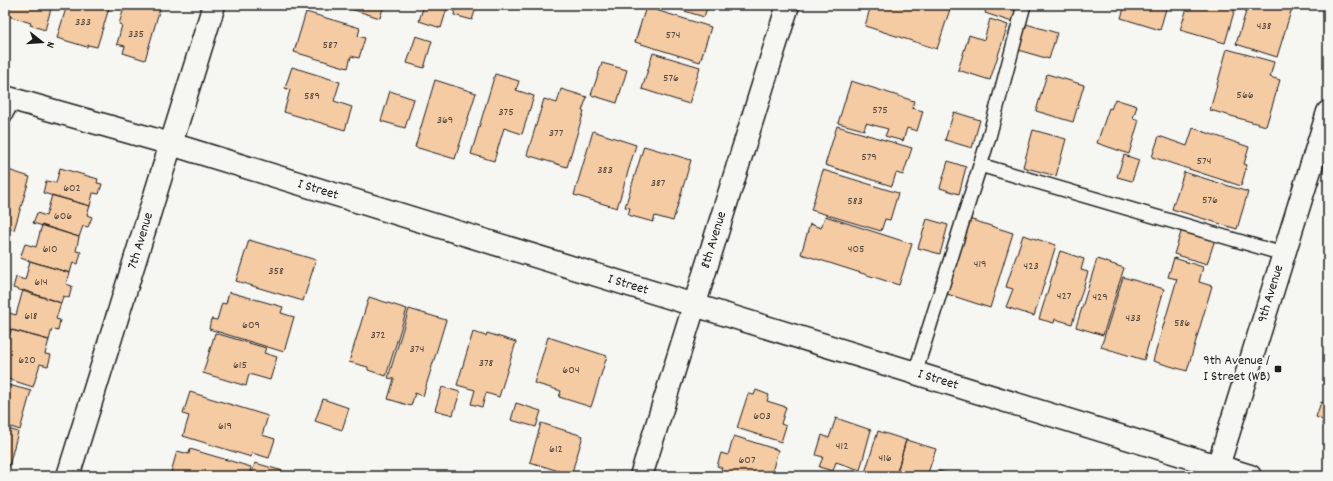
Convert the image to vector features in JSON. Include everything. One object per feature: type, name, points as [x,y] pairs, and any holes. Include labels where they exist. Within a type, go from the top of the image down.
[{"type":"street","name":"7th Avenue","points":[[68,476],[214,5]]},
{"type":"street","name":"8th Avenue","points":[[641,476],[788,5]]},
{"type":"street","name":"I Street","points":[[8,104],[171,144],[915,373],[1216,471],[1250,476]]},
{"type":"street","name":"9th Avenue","points":[[1216,471],[1328,112]]},
{"type":"lane","points":[[915,373],[989,137],[1024,5]]},
{"type":"lane","points":[[980,165],[1283,254]]},
{"type":"building","points":[[8,5],[52,5],[45,30],[30,25],[31,23],[5,15]]},
{"type":"building","points":[[67,5],[110,5],[97,47],[88,45],[87,47],[57,38]]},
{"type":"building","points":[[125,5],[157,5],[157,7],[160,8],[145,60],[123,53],[125,46],[117,44],[122,25],[119,24]]},
{"type":"building","points":[[338,5],[384,5],[380,18]]},
{"type":"building","points":[[424,5],[448,5],[441,28],[419,21]]},
{"type":"building","points":[[456,5],[477,5],[472,20],[454,15]]},
{"type":"building","points":[[665,5],[708,5],[704,17]]},
{"type":"building","points":[[871,5],[951,6],[937,49],[865,26]]},
{"type":"building","points":[[987,5],[1017,5],[1012,22],[985,13]]},
{"type":"building","points":[[1125,5],[1167,5],[1160,30],[1121,18]]},
{"type":"building","points":[[1188,5],[1236,5],[1225,43],[1180,30]]},
{"type":"building","points":[[1248,5],[1283,5],[1292,8],[1277,57],[1236,44]]},
{"type":"building","points":[[646,7],[711,27],[700,62],[635,42]]},
{"type":"building","points":[[306,12],[360,28],[358,36],[365,38],[359,58],[351,56],[348,68],[294,52]]},
{"type":"building","points":[[990,19],[1008,25],[990,80],[958,70],[969,35],[984,40]]},
{"type":"building","points":[[1026,24],[1057,33],[1049,59],[1018,50]]},
{"type":"building","points":[[416,36],[432,41],[424,68],[407,63]]},
{"type":"building","points":[[1227,49],[1274,62],[1270,77],[1280,80],[1266,126],[1210,110]]},
{"type":"building","points":[[653,53],[700,67],[689,104],[642,89]]},
{"type":"building","points":[[602,63],[627,70],[617,103],[591,95]]},
{"type":"building","points":[[292,67],[340,82],[334,101],[352,107],[345,130],[284,112],[290,90],[285,88]]},
{"type":"building","points":[[495,74],[519,81],[516,90],[534,96],[522,134],[504,128],[494,161],[471,154]]},
{"type":"building","points":[[1047,74],[1084,85],[1073,122],[1036,111]]},
{"type":"building","points":[[435,80],[476,93],[455,159],[415,147]]},
{"type":"building","points":[[851,81],[914,101],[912,108],[923,111],[917,131],[907,128],[903,141],[885,136],[888,129],[866,123],[864,130],[838,123]]},
{"type":"building","points":[[561,89],[587,97],[567,167],[527,155],[544,99],[557,103]]},
{"type":"building","points":[[390,91],[414,99],[405,128],[381,121]]},
{"type":"building","points":[[1115,99],[1137,106],[1133,118],[1139,120],[1129,154],[1097,143],[1109,108],[1111,109]]},
{"type":"building","points":[[954,112],[980,120],[972,148],[945,140]]},
{"type":"building","points":[[837,126],[912,148],[903,175],[896,173],[892,186],[825,165]]},
{"type":"building","points":[[1193,128],[1249,147],[1244,164],[1247,165],[1241,186],[1152,157],[1159,136],[1187,146]]},
{"type":"building","points":[[1033,130],[1066,139],[1056,176],[1023,167]]},
{"type":"building","points":[[593,131],[636,145],[617,208],[574,195]]},
{"type":"building","points":[[644,146],[691,160],[673,221],[655,216],[653,222],[628,215],[630,208],[625,207]]},
{"type":"building","points":[[1124,155],[1139,160],[1132,181],[1117,177]]},
{"type":"building","points":[[948,161],[966,167],[959,194],[940,188]]},
{"type":"building","points":[[60,168],[98,179],[97,183],[102,184],[99,194],[93,193],[90,206],[43,193],[46,181],[56,183]]},
{"type":"building","points":[[5,169],[30,177],[14,230],[5,227]]},
{"type":"building","points":[[823,170],[898,193],[890,220],[885,219],[881,231],[811,210]]},
{"type":"building","points":[[1184,172],[1248,192],[1237,229],[1172,209]]},
{"type":"building","points":[[52,195],[90,206],[87,215],[92,217],[88,227],[83,226],[79,237],[33,223],[37,213],[46,216]]},
{"type":"building","points":[[825,216],[912,244],[899,285],[801,254],[810,224],[821,228]]},
{"type":"building","points":[[927,219],[948,225],[940,254],[918,248]]},
{"type":"building","points":[[969,219],[1013,233],[990,308],[947,294]]},
{"type":"building","points":[[42,225],[79,237],[76,251],[81,252],[78,264],[73,262],[70,273],[20,258],[25,244],[36,247]]},
{"type":"building","points":[[1183,226],[1216,236],[1207,264],[1174,254]]},
{"type":"building","points":[[1023,235],[1056,245],[1034,316],[1006,307],[1013,289],[1006,287]]},
{"type":"building","points":[[249,240],[316,260],[303,301],[236,281]]},
{"type":"building","points":[[1060,251],[1084,259],[1081,270],[1088,272],[1072,324],[1055,319],[1054,323],[1039,319]]},
{"type":"building","points":[[1174,258],[1203,267],[1199,282],[1212,286],[1187,371],[1153,361],[1177,279],[1168,277]]},
{"type":"building","points":[[1097,259],[1124,268],[1103,335],[1076,327]]},
{"type":"building","points":[[30,261],[70,273],[66,284],[72,286],[69,298],[63,296],[61,303],[13,288],[16,277],[25,280]]},
{"type":"building","points":[[1123,277],[1164,289],[1144,360],[1101,347]]},
{"type":"building","points":[[23,290],[61,303],[56,319],[60,320],[58,331],[52,329],[49,340],[5,328],[6,312],[16,315]]},
{"type":"building","points":[[229,292],[283,307],[281,313],[294,317],[284,352],[209,329],[211,319],[217,320],[222,303],[226,304]]},
{"type":"building","points":[[369,297],[407,309],[386,376],[368,370],[368,367],[349,362]]},
{"type":"building","points":[[409,309],[446,320],[423,396],[415,393],[411,406],[388,399],[394,379],[388,378]]},
{"type":"building","points":[[11,330],[49,340],[45,354],[51,355],[48,366],[40,364],[33,387],[5,378],[5,351]]},
{"type":"building","points":[[473,332],[486,336],[487,333],[516,342],[499,397],[486,393],[482,407],[471,404],[475,390],[457,385]]},
{"type":"building","points":[[215,333],[266,348],[264,353],[277,357],[270,380],[249,374],[246,386],[203,373]]},
{"type":"building","points":[[548,337],[607,356],[591,407],[559,397],[561,391],[534,383]]},
{"type":"building","points":[[5,384],[31,391],[20,430],[5,425]]},
{"type":"building","points":[[442,387],[460,392],[453,415],[435,410]]},
{"type":"building","points":[[756,390],[769,395],[767,401],[786,407],[781,424],[786,426],[781,442],[737,428],[748,394],[754,395]]},
{"type":"building","points":[[190,392],[268,416],[262,435],[275,439],[269,458],[252,453],[251,457],[183,436],[189,416],[183,414]]},
{"type":"building","points":[[323,399],[349,408],[342,430],[315,421]]},
{"type":"building","points":[[1321,402],[1328,403],[1328,427],[1322,425],[1323,420],[1316,417]]},
{"type":"building","points":[[516,403],[541,411],[536,427],[511,420]]},
{"type":"building","points":[[836,418],[871,430],[860,470],[836,462],[833,471],[819,467],[823,457],[816,455],[822,435],[829,438]]},
{"type":"building","points":[[541,423],[583,436],[571,475],[530,462]]},
{"type":"building","points":[[5,428],[18,432],[9,466],[5,465]]},
{"type":"building","points":[[878,431],[906,440],[896,476],[864,476]]},
{"type":"building","points":[[734,436],[778,450],[771,476],[737,476],[721,471],[722,468],[717,466],[721,453],[728,455]]},
{"type":"building","points":[[906,440],[936,449],[927,476],[896,476]]},
{"type":"building","points":[[190,449],[251,467],[249,476],[170,476],[177,451],[189,454]]},
{"type":"building","points":[[255,463],[283,471],[282,476],[251,476]]},
{"type":"building","points":[[939,471],[956,476],[937,476]]},
{"type":"place","name":"9th Avenue / I Street (WB)","points":[[1278,369]]}]
